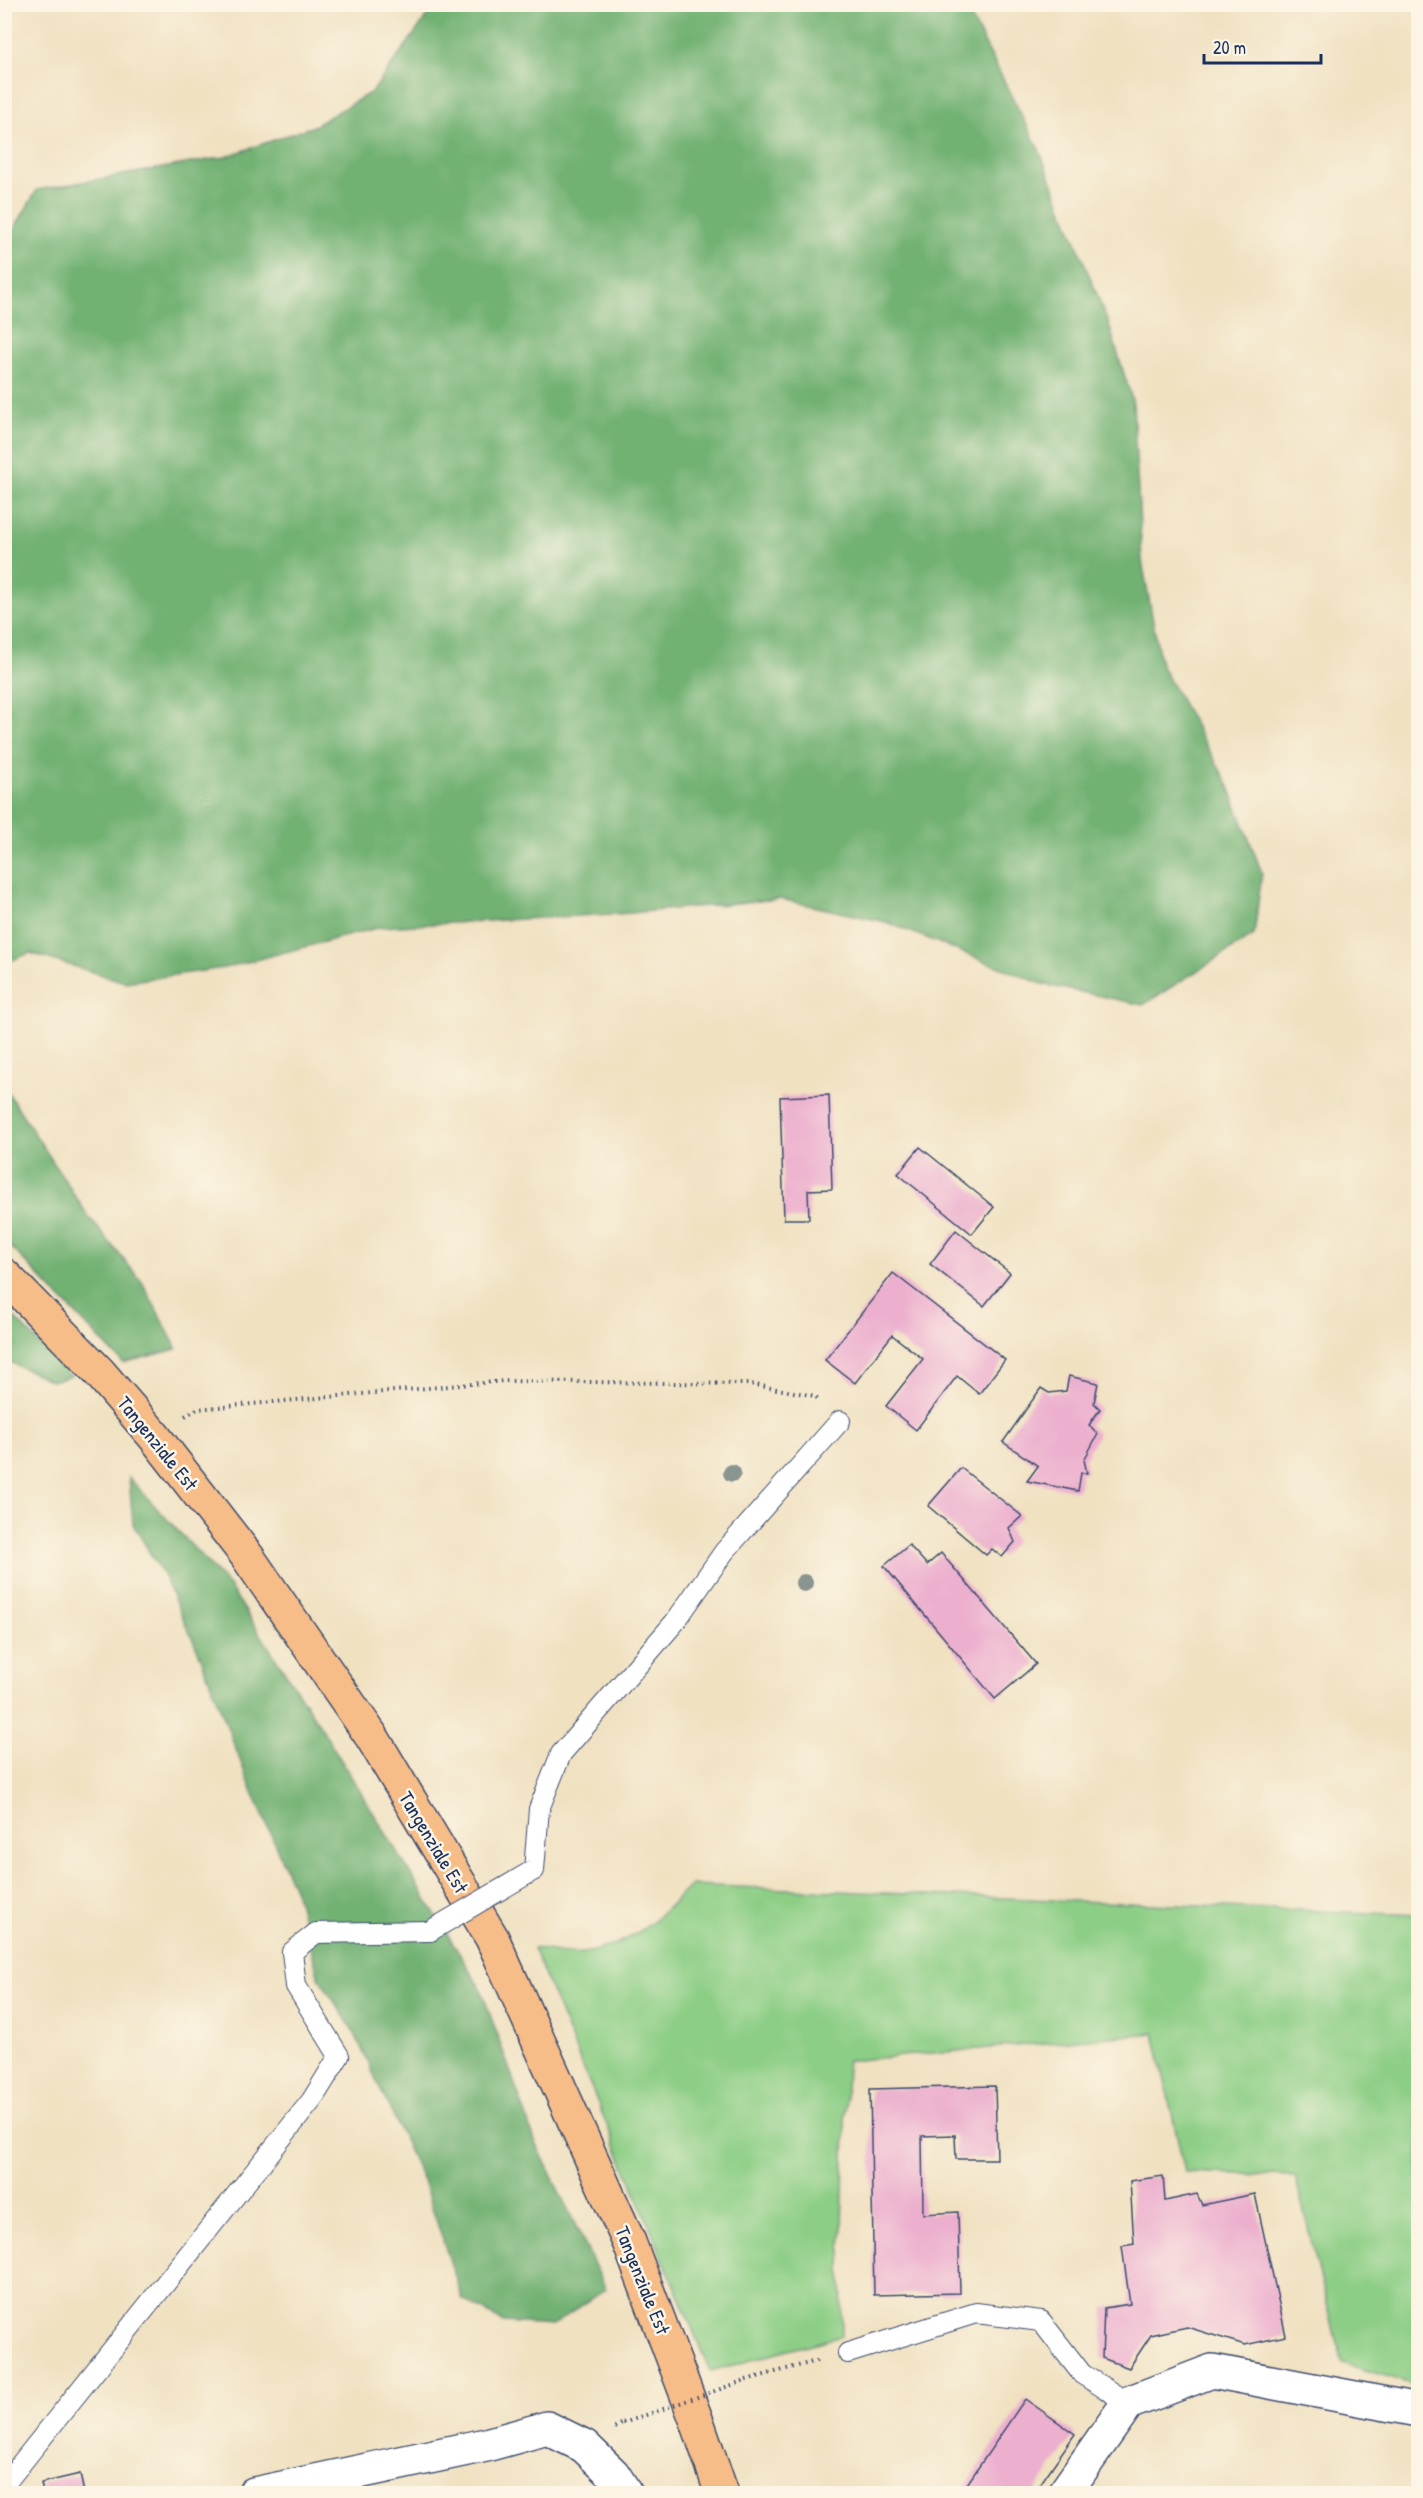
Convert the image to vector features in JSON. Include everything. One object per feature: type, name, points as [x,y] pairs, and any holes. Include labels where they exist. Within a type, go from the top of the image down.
[{"type":"main road","name":"Tangenziale Est","points":[[4,1275],[99,1372],[154,1436],[247,1556],[372,1737],[492,1938],[629,2242],[722,2493]]},
{"type":"street","points":[[1064,2493],[1128,2403],[1212,2371],[1419,2410]]},
{"type":"street","points":[[254,2493],[486,2445],[547,2428],[584,2446],[613,2474],[626,2493]]},
{"type":"lane","points":[[4,2485],[312,2100],[339,2056],[296,1986],[292,1952],[316,1933],[430,1931],[534,1870],[539,1809],[561,1754],[675,1622],[724,1552],[840,1421]]},
{"type":"lane","points":[[848,2353],[976,2313],[1041,2321],[1082,2374],[1128,2403]]},
{"type":"path","points":[[154,1436],[197,1409],[504,1381],[750,1384],[815,1396],[840,1421]]},
{"type":"path","points":[[623,2423],[746,2380],[848,2353]]},
{"type":"green space","points":[[432,5],[965,5],[1038,147],[1108,322],[1133,403],[1142,561],[1161,665],[1228,784],[1262,873],[1254,935],[1143,1005],[1042,984],[886,922],[780,899],[631,913],[381,927],[224,968],[125,982],[30,953],[5,963],[5,244],[37,190],[225,157],[314,126],[373,91],[428,15]]},
{"type":"green space","points":[[5,1088],[88,1216],[142,1282],[177,1349],[123,1363],[5,1241]]},
{"type":"green space","points":[[5,1308],[71,1376],[52,1381],[5,1360]]},
{"type":"green space","points":[[129,1478],[229,1586],[322,1729],[481,1989],[535,2141],[606,2289],[553,2325],[504,2322],[463,2300],[423,2181],[354,2032],[319,1978],[296,1894],[245,1773],[199,1653],[164,1577],[133,1524]]},
{"type":"green space","points":[[691,1885],[1418,1915],[1418,2386],[1342,2363],[1295,2176],[1185,2172],[1154,2033],[847,2061],[841,2257],[842,2336],[710,2371],[533,1948],[565,1953],[584,1953],[617,1944],[655,1920]]},
{"type":"building","points":[[829,1095],[832,1189],[808,1190],[809,1219],[784,1219],[780,1097]]},
{"type":"building","points":[[920,1147],[994,1207],[972,1234],[898,1174]]},
{"type":"building","points":[[956,1230],[1010,1273],[984,1306],[930,1264]]},
{"type":"building","points":[[893,1273],[1005,1360],[979,1394],[957,1376],[916,1430],[886,1406],[923,1359],[892,1335],[855,1383],[825,1360]]},
{"type":"building","points":[[1069,1376],[1098,1383],[1094,1403],[1100,1409],[1089,1425],[1098,1434],[1084,1460],[1087,1473],[1081,1473],[1078,1491],[1027,1481],[1038,1466],[1003,1442],[1041,1388],[1049,1393],[1066,1391]]},
{"type":"building","points":[[961,1468],[1022,1516],[1009,1528],[1015,1542],[1002,1557],[992,1549],[986,1555],[928,1506]]},
{"type":"building","points":[[909,1545],[927,1565],[941,1553],[1036,1664],[995,1699],[884,1566]]},
{"type":"building","points":[[995,2086],[997,2159],[956,2159],[955,2135],[922,2136],[923,2214],[958,2212],[960,2293],[874,2295],[870,2089]]},
{"type":"building","points":[[1163,2176],[1165,2201],[1197,2194],[1202,2205],[1255,2194],[1286,2336],[1245,2345],[1187,2327],[1151,2335],[1129,2368],[1102,2358],[1104,2308],[1130,2304],[1122,2246],[1134,2244],[1130,2181]]},
{"type":"building","points":[[1025,2399],[1075,2434],[1034,2493],[961,2493]]},
{"type":"building","points":[[80,2474],[84,2493],[43,2493],[41,2483]]}]
